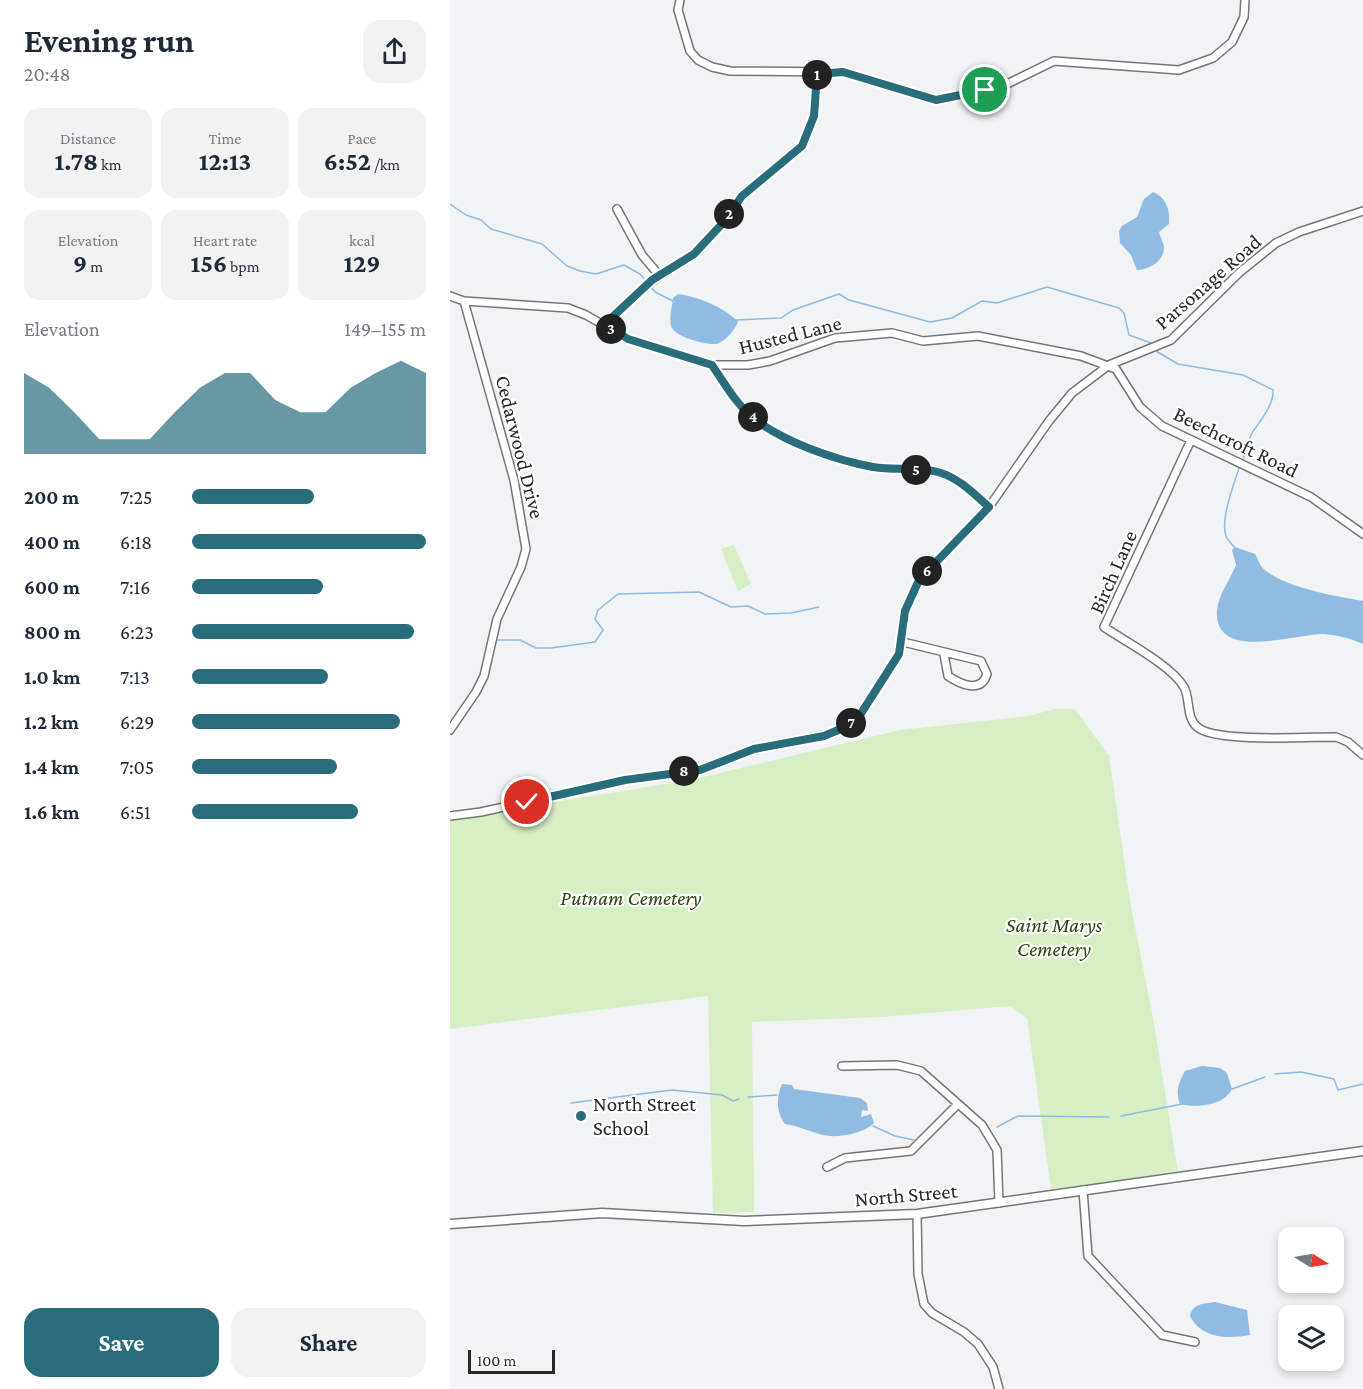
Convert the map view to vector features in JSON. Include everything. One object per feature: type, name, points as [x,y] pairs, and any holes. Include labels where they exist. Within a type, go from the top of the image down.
[{"type":"main road","name":"North Street","points":[[450,1224],[602,1213],[744,1221],[917,1214],[1363,1151]]},
{"type":"street","points":[[680,0],[678,10],[690,51],[698,60],[712,67],[730,71],[817,74],[843,72],[936,100],[999,88],[1054,61],[1179,70],[1213,58],[1232,42],[1244,17],[1245,0]]},
{"type":"street","points":[[605,324],[652,280],[694,254],[721,225],[742,196],[802,146],[814,116],[817,74]]},
{"type":"street","points":[[617,210],[642,255],[659,275]]},
{"type":"street","name":"Parsonage Road","points":[[450,816],[481,812],[625,780],[700,770],[754,749],[834,733],[860,715],[899,654],[903,642],[905,611],[919,580],[989,507],[1049,421],[1072,393],[1109,365],[1171,340],[1240,272],[1276,243],[1299,232],[1363,211]]},
{"type":"street","name":"Husted Lane","points":[[450,296],[464,301],[568,308],[605,324],[628,339],[712,365],[748,365],[770,362],[835,338],[892,333],[923,341],[978,336],[1081,356],[1109,365]]},
{"type":"street","name":"Cedarwood Drive","points":[[450,730],[484,676],[496,619],[521,567],[526,549],[514,480],[464,301]]},
{"type":"street","points":[[712,365],[732,397],[772,432],[809,447],[873,467],[941,472],[962,484],[989,507]]},
{"type":"street","name":"Beechcroft Road","points":[[1109,365],[1116,369],[1140,407],[1161,426],[1311,497],[1363,534]]},
{"type":"street","name":"Birch Lane","points":[[1191,440],[1104,627],[1176,677],[1185,690],[1190,717],[1197,727],[1206,732],[1248,736],[1336,737],[1348,742],[1363,755]]},
{"type":"street","points":[[903,642],[944,654],[981,661],[987,674],[985,680],[979,685],[970,687],[957,682],[948,676],[944,654]]},
{"type":"street","points":[[842,1066],[897,1065],[921,1071],[982,1125],[997,1150],[999,1203]]},
{"type":"street","points":[[827,1167],[845,1158],[911,1151],[957,1105]]},
{"type":"street","points":[[1083,1190],[1088,1256],[1162,1335],[1196,1342]]},
{"type":"street","points":[[917,1214],[918,1274],[924,1304],[933,1313],[964,1332],[978,1344],[993,1367],[999,1389]]},
{"type":"green space","points":[[734,545],[751,584],[738,591],[721,549]]},
{"type":"green space","points":[[1054,709],[1075,709],[1109,756],[1131,907],[1153,1018],[1178,1171],[1097,1185],[1051,1189],[1027,1018],[1010,1006],[882,1017],[752,1022],[754,1212],[713,1213],[708,996],[450,1029],[450,819],[691,780],[900,730],[1029,716]]},
{"type":"water","points":[[1153,192],[1162,198],[1169,214],[1169,224],[1159,232],[1164,251],[1155,264],[1137,270],[1131,255],[1120,243],[1119,231],[1122,226],[1137,217],[1144,199]]},
{"type":"water","points":[[678,294],[718,307],[738,321],[735,327],[726,338],[716,344],[698,342],[678,334],[673,330],[670,319],[673,298]]},
{"type":"water","points":[[1235,547],[1255,554],[1261,566],[1281,580],[1363,601],[1363,644],[1343,637],[1323,634],[1258,642],[1242,641],[1228,636],[1220,627],[1217,611],[1222,593],[1236,565],[1232,550]]},
{"type":"water","points":[[1202,1066],[1220,1068],[1227,1073],[1232,1089],[1228,1095],[1216,1102],[1194,1106],[1180,1104],[1178,1087],[1185,1071]]},
{"type":"water","points":[[782,1084],[792,1085],[794,1089],[860,1098],[867,1103],[868,1111],[862,1110],[861,1117],[871,1114],[874,1123],[848,1135],[835,1136],[785,1124],[778,1105]]},
{"type":"water","points":[[1215,1302],[1247,1310],[1250,1335],[1216,1336],[1195,1324],[1190,1316],[1193,1309],[1199,1305]]},
{"type":"waterway","points":[[450,204],[466,215],[481,220],[491,229],[542,244],[567,266],[596,274],[624,265],[640,274],[647,282]]},
{"type":"waterway","points":[[650,286],[655,292],[673,301]]},
{"type":"waterway","points":[[736,320],[781,318],[793,310],[839,294],[849,300],[930,322],[952,318],[982,301],[997,303],[1047,287],[1119,308],[1124,313],[1129,335],[1151,343]]},
{"type":"waterway","points":[[1156,351],[1178,364],[1243,375],[1273,390],[1269,407],[1249,439],[1243,460]]},
{"type":"waterway","points":[[1235,548],[1226,536],[1225,521],[1228,502],[1239,468]]},
{"type":"waterway","points":[[496,640],[520,640],[536,648],[595,642],[603,630],[595,619],[598,610],[618,594],[699,592],[731,607],[748,606],[765,614],[791,613],[819,607]]},
{"type":"waterway","points":[[1275,1074],[1301,1072],[1334,1079],[1338,1090],[1363,1084]]},
{"type":"waterway","points":[[1232,1089],[1265,1077]]},
{"type":"waterway","points":[[571,1103],[672,1090],[722,1095],[733,1101],[739,1099]]},
{"type":"waterway","points":[[748,1097],[777,1095]]},
{"type":"waterway","points":[[1121,1116],[1182,1104]]},
{"type":"waterway","points":[[997,1127],[1018,1116],[1109,1117]]},
{"type":"waterway","points":[[873,1126],[895,1136],[914,1140]]},
{"type":"place","name":"North Street School","points":[[581,1116]]},
{"type":"route","points":[[527,802],[625,780],[700,770],[754,749],[834,733],[852,723],[860,715],[890,670],[903,642],[905,611],[919,580],[989,507],[962,484],[941,472],[873,467],[809,447],[772,432],[732,397],[712,365],[628,339],[605,324],[652,280],[694,254],[721,225],[742,196],[786,162],[802,146],[810,131],[816,108],[817,74],[843,72],[936,100],[985,90]]},
{"type":"park label","name":"Putnam Cemetery","points":[[631,898]]},
{"type":"park label","name":"Saint Marys Cemetery","points":[[1054,937]]}]
